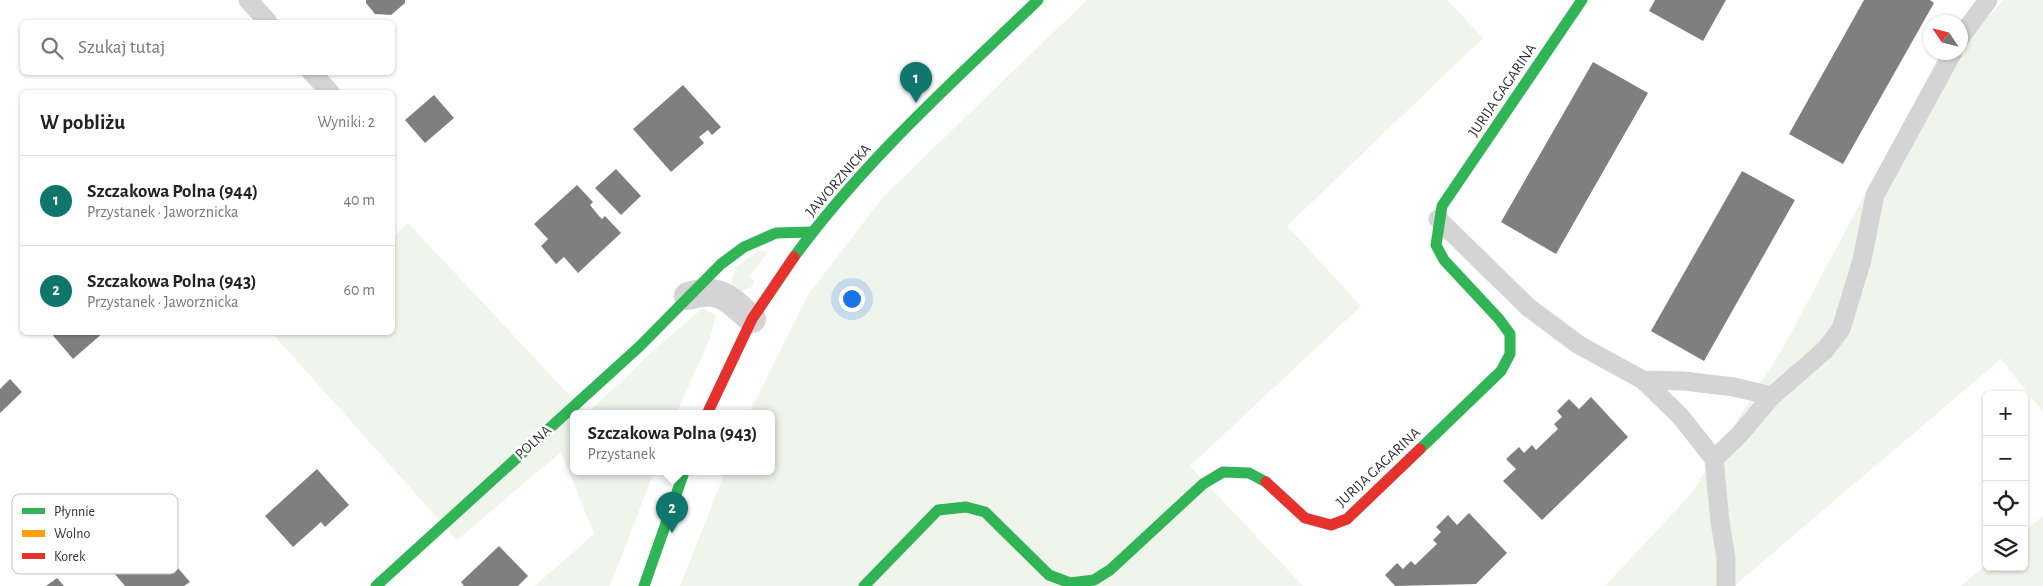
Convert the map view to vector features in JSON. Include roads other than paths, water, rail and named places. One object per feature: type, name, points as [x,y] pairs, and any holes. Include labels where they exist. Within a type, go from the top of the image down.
[{"type":"street","name":"JAWORZNICKA","points":[[708,410],[752,319],[777,280],[812,232],[880,153],[1038,0]]},
{"type":"street","name":"JURIJA GAGARINA","points":[[864,586],[938,510],[966,507],[985,512],[1049,575],[1070,583],[1094,580],[1110,570],[1202,484],[1223,472],[1249,472],[1270,484],[1305,518],[1331,525],[1347,519],[1501,371],[1510,354],[1510,334],[1499,318],[1444,260],[1436,245],[1438,219],[1442,206],[1582,0]]},
{"type":"street","name":"POLNA","points":[[376,586],[640,346],[721,264],[744,247],[776,233],[812,232]]},
{"type":"street","points":[[688,296],[704,291],[717,293],[752,319]]},
{"type":"street","points":[[644,586],[683,475]]},
{"type":"lane","points":[[248,0],[266,20]]},
{"type":"lane","points":[[1968,27],[1988,0]]},
{"type":"lane","points":[[1714,459],[1740,434],[1772,396],[1825,350],[1841,329],[1862,260],[1876,195],[1949,60]]},
{"type":"lane","points":[[314,75],[328,90]]},
{"type":"lane","points":[[1438,219],[1529,308],[1579,345],[1643,380],[1681,417],[1714,459],[1720,522],[1726,558],[1726,586]]},
{"type":"lane","points":[[1643,380],[1684,381],[1734,388],[1772,396]]},
{"type":"place","name":"Szczakowa Polna (944)","points":[[916,103]]},
{"type":"place","name":"Szczakowa Polna (943)","points":[[672,533]]}]
